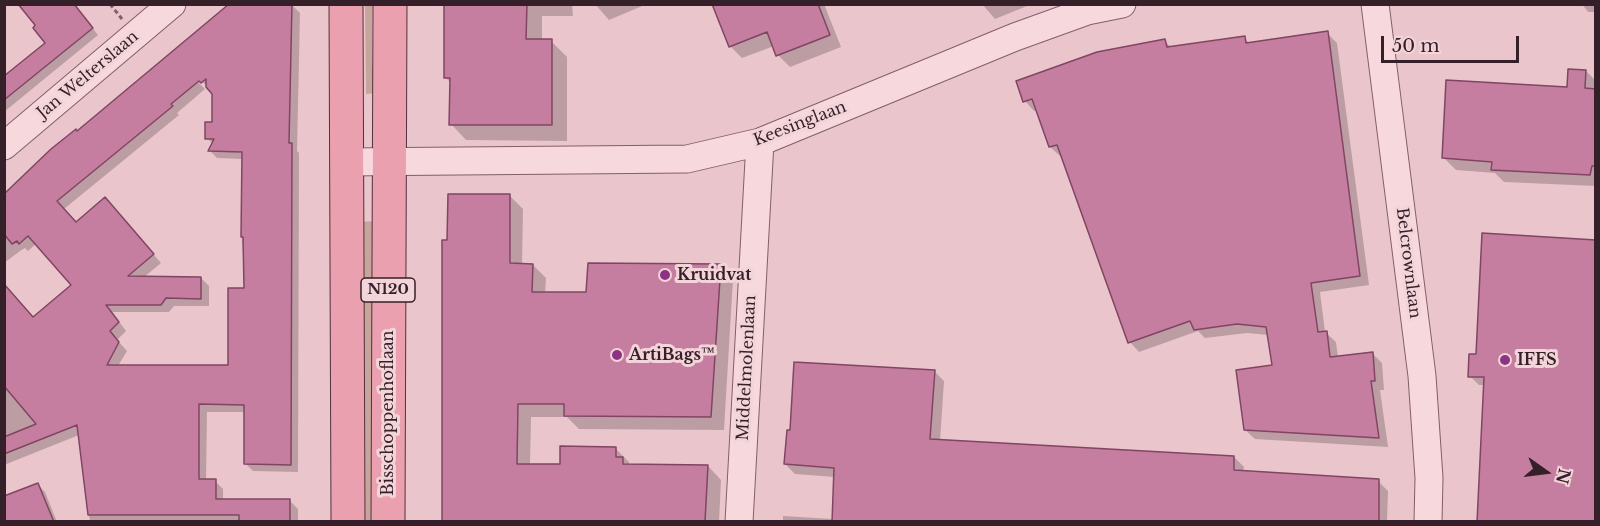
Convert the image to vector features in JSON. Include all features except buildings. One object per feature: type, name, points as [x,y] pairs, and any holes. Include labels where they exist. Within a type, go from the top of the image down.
[{"type":"main road","name":"N120","points":[[346,4],[348,522]]},
{"type":"main road","name":"Bisschoppenhoflaan","points":[[388,522],[390,4]]},
{"type":"street","name":"Jan Welterslaan","points":[[4,146],[172,4]]},
{"type":"street","name":"Keesinglaan","points":[[388,160],[687,159],[760,142],[1016,37],[1087,11],[1122,4]]},
{"type":"street","name":"Belcrownlaan","points":[[1375,4],[1422,376],[1429,478],[1428,522]]},
{"type":"street","name":"Middelmolenlaan","points":[[739,522],[760,142]]},
{"type":"street","points":[[345,162],[388,160]]},
{"type":"shaded area","points":[[365,5],[372,5],[372,63],[378,93],[366,94]]},
{"type":"shaded area","points":[[379,221],[378,521],[355,522],[356,222]]},
{"type":"place","name":"Kruidvat","points":[[665,275]]},
{"type":"place","name":"ArtiBags™","points":[[617,355]]},
{"type":"place","name":"IFFS","points":[[1505,360]]}]
